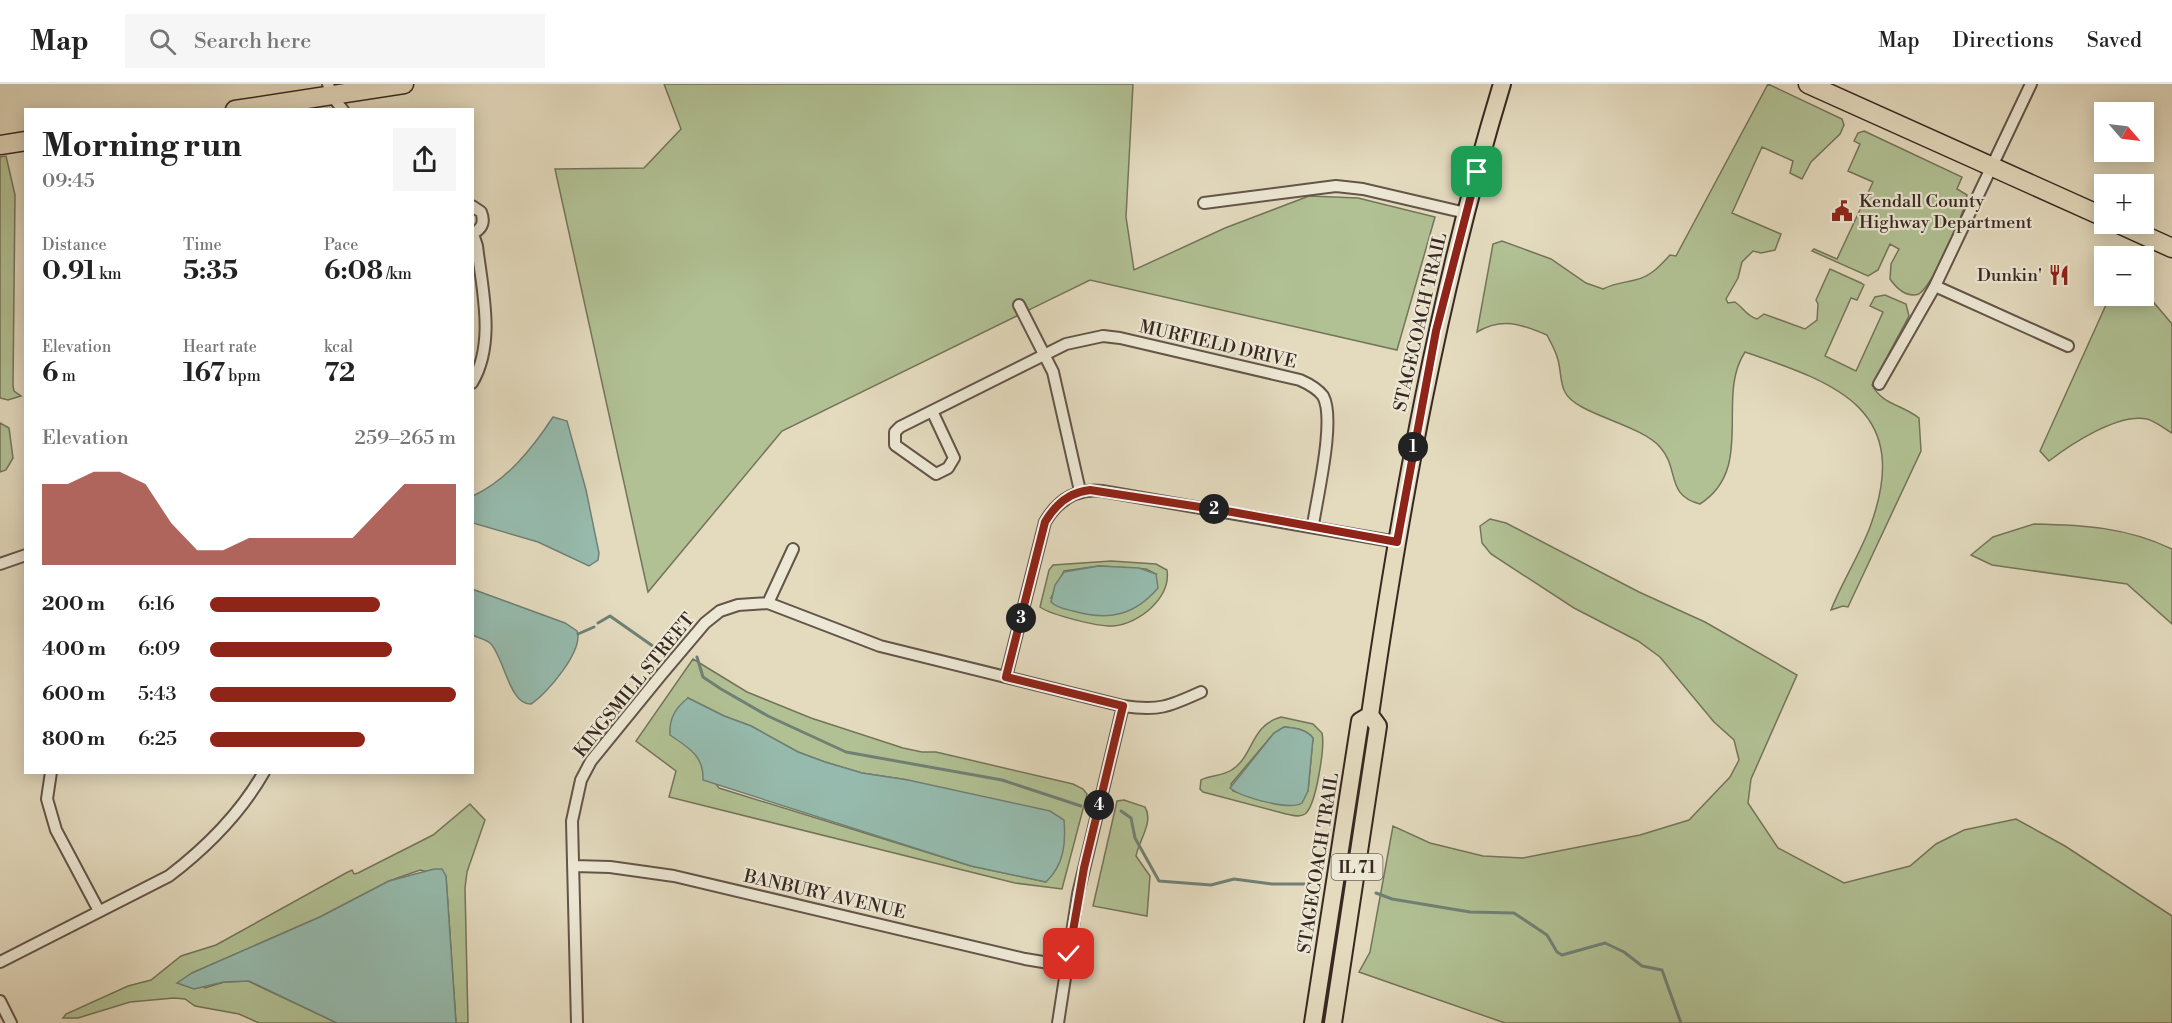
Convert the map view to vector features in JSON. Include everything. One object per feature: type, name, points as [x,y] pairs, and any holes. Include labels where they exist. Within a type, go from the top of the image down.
[{"type":"highway","points":[[255,108],[333,100],[404,84]]},
{"type":"highway","points":[[1808,84],[2094,213]]},
{"type":"highway","points":[[0,145],[24,141]]},
{"type":"highway","points":[[2141,234],[2172,248]]},
{"type":"main road","name":"STAGECOACH TRAIL","points":[[1333,1023],[1378,726],[1370,715],[1397,542],[1432,352],[1466,213],[1502,84]]},
{"type":"main road","name":"STAGECOACH TRAIL","points":[[1313,1023],[1359,721],[1370,715]]},
{"type":"street","points":[[1879,384],[1935,286],[2031,84]]},
{"type":"street","points":[[1204,203],[1336,186],[1364,189],[1466,213]]},
{"type":"street","points":[[474,207],[481,212],[483,220],[480,229],[474,233]]},
{"type":"street","points":[[474,237],[477,246],[486,335],[481,366],[474,379]]},
{"type":"street","points":[[1935,286],[2068,346]]},
{"type":"street","points":[[1019,305],[1053,372],[1080,491]]},
{"type":"street","name":"MURFIELD DRIVE","points":[[1045,353],[1082,338],[1103,336],[1300,380],[1313,386],[1322,396],[1329,424],[1313,525]]},
{"type":"street","points":[[933,411],[954,458],[948,468],[936,474],[896,445],[893,439],[900,427],[1045,353]]},
{"type":"street","points":[[1006,677],[1045,522],[1059,504],[1080,491],[1102,491],[1313,525],[1397,542]]},
{"type":"street","points":[[768,603],[793,549]]},
{"type":"street","points":[[0,564],[24,556]]},
{"type":"street","name":"KINGSMILL STREET","points":[[577,1023],[572,821],[575,798],[591,761],[705,623],[720,611],[738,605],[768,603],[880,646],[1146,710],[1166,708],[1201,692]]},
{"type":"street","points":[[1058,1023],[1082,876],[1123,706]]},
{"type":"street","points":[[51,774],[48,799],[56,830],[99,911]]},
{"type":"street","points":[[0,962],[146,889],[190,860],[231,820],[263,774]]},
{"type":"street","name":"BANBURY AVENUE","points":[[574,866],[610,867],[674,876],[1025,959],[1067,966]]},
{"type":"street","points":[[0,1001],[11,1023]]},
{"type":"green space","points":[[664,84],[1133,84],[1126,217],[1134,270],[1225,228],[1309,196],[1358,198],[1435,217],[1397,350],[1090,280],[782,431],[648,592],[555,169],[644,168],[681,129]]},
{"type":"green space","points":[[1768,84],[1842,119],[1844,125],[1840,134],[1811,162],[1802,179],[1790,173],[1793,161],[1762,147],[1732,213],[1781,234],[1775,250],[1761,253],[1753,251],[1742,262],[1738,278],[1726,299],[1728,303],[1735,302],[1750,316],[1757,319],[1764,314],[1805,329],[1817,320],[1816,300],[1830,269],[1861,283],[1864,285],[1857,300],[1851,298],[1825,356],[1856,371],[1883,312],[1870,306],[1875,297],[1885,295],[1906,304],[1909,316],[1872,385],[1881,397],[1919,418],[1921,451],[1848,607],[1843,606],[1831,610],[1870,527],[1881,487],[1882,455],[1874,429],[1859,408],[1837,391],[1810,376],[1745,352],[1737,370],[1733,390],[1731,452],[1726,471],[1717,489],[1700,504],[1689,500],[1677,488],[1666,455],[1651,439],[1581,407],[1571,400],[1563,388],[1557,357],[1547,335],[1520,325],[1503,323],[1477,332],[1493,244],[1502,241],[1551,259],[1586,283],[1603,289],[1650,274],[1670,255],[1676,256]]},
{"type":"green space","points":[[1864,131],[1962,177],[1957,189],[1967,195],[1965,205],[1948,248],[1932,277],[1919,294],[1910,295],[1902,292],[1890,279],[1891,264],[1899,249],[1890,244],[1878,270],[1868,276],[1812,251],[1814,249],[1837,259],[1873,182],[1848,171],[1860,144],[1854,141],[1858,133]]},
{"type":"green space","points":[[6,156],[15,195],[13,386],[14,391],[21,396],[8,400],[0,398],[0,157]]},
{"type":"green space","points":[[2154,303],[2172,324],[2172,433],[2157,423],[2135,418],[2095,431],[2049,461],[2040,451],[2105,306],[2154,306]]},
{"type":"green space","points":[[0,423],[9,428],[13,458],[6,470],[0,472]]},
{"type":"green space","points":[[1490,519],[1506,523],[1639,592],[1705,622],[1797,675],[1751,779],[1748,803],[1778,848],[1844,883],[1910,866],[1936,844],[1964,830],[2016,819],[2065,846],[2172,916],[2172,1023],[1505,1023],[1359,972],[1370,952],[1393,826],[1430,843],[1483,856],[1523,858],[1640,835],[1689,820],[1730,777],[1739,760],[1734,740],[1714,722],[1660,657],[1638,641],[1574,608],[1491,554],[1482,543],[1480,526]]},
{"type":"green space","points":[[2034,524],[2070,525],[2121,532],[2172,549],[2172,624],[2127,584],[1992,565],[1971,555],[1993,537]]},
{"type":"green space","points":[[1111,561],[1156,564],[1167,570],[1167,580],[1159,599],[1143,615],[1123,624],[1097,625],[1064,617],[1040,607],[1049,570],[1053,565]],"holes":[[[1099,566],[1146,569],[1156,574],[1051,598],[1064,571]]]},
{"type":"green space","points":[[693,659],[747,692],[811,718],[903,748],[936,752],[1073,784],[1087,794],[1062,889],[1015,883],[669,797],[676,771],[636,741]],"holes":[[[688,698],[724,716],[751,726],[798,752],[825,762],[862,773],[908,780],[1046,882],[971,866],[719,788],[700,756]]]},
{"type":"green space","points":[[1281,717],[1313,724],[1322,733],[1321,763],[1316,789],[1309,809],[1303,815],[1286,814],[1203,792],[1200,789],[1201,780],[1226,773],[1240,763],[1258,734],[1271,721]],"holes":[[[1284,727],[1304,731],[1313,738],[1308,791],[1263,801],[1233,791],[1231,784],[1274,733]]]},
{"type":"green space","points":[[1124,800],[1145,807],[1147,813],[1147,825],[1136,856],[1150,876],[1147,916],[1093,906],[1117,801]]},
{"type":"green space","points":[[470,804],[485,820],[467,872],[465,888],[468,1023],[456,1023],[446,876],[420,870],[389,881],[320,917],[192,973],[205,988],[224,982],[248,981],[337,1023],[259,1023],[239,1014],[195,1006],[185,999],[174,998],[130,1002],[78,1018],[63,1018],[66,1014],[128,986],[151,980],[181,956],[216,945],[346,873],[352,870],[354,874],[358,873],[433,835]]},
{"type":"water","points":[[553,417],[567,421],[586,490],[599,553],[598,560],[589,566],[538,542],[474,523],[474,495],[508,472],[536,441]]},
{"type":"water","points":[[1099,566],[1139,568],[1156,574],[1158,588],[1140,605],[1109,616],[1086,614],[1061,608],[1051,602],[1055,585],[1064,572]]},
{"type":"water","points":[[474,590],[565,623],[577,631],[578,639],[563,671],[531,704],[517,697],[495,649],[486,640],[474,635]]},
{"type":"water","points":[[688,698],[724,716],[751,726],[798,752],[825,762],[862,773],[908,780],[1050,811],[1064,820],[1064,845],[1057,868],[1046,882],[971,866],[703,780],[701,765],[694,753],[670,735],[674,714]]},
{"type":"water","points":[[1284,727],[1304,731],[1313,738],[1308,791],[1302,803],[1287,805],[1266,802],[1230,788],[1274,733]]},
{"type":"water","points":[[442,869],[446,876],[456,1023],[337,1023],[249,981],[224,982],[194,989],[177,983],[192,973],[320,917],[389,881]]},
{"type":"waterway","points":[[598,623],[610,616],[657,649]]},
{"type":"waterway","points":[[578,634],[594,627]]},
{"type":"waterway","points":[[697,657],[703,677],[721,689],[768,716],[846,752],[1002,780],[1081,806]]},
{"type":"waterway","points":[[1121,811],[1131,818],[1135,838],[1159,881],[1211,885],[1234,879],[1272,884],[1311,884]]},
{"type":"waterway","points":[[1376,893],[1392,899],[1470,912],[1514,913],[1547,935],[1557,952],[1562,955],[1605,943],[1624,952],[1642,966],[1662,970],[1681,1023]]},
{"type":"place","name":"Kendall County Highway Department","points":[[1842,211]]},
{"type":"place","name":"Dunkin'","points":[[2059,275]]},
{"type":"route","points":[[1069,954],[1078,894],[1123,706],[1006,677],[1045,522],[1059,504],[1080,491],[1090,490],[1313,525],[1397,542],[1415,434],[1436,331],[1477,172]]}]
